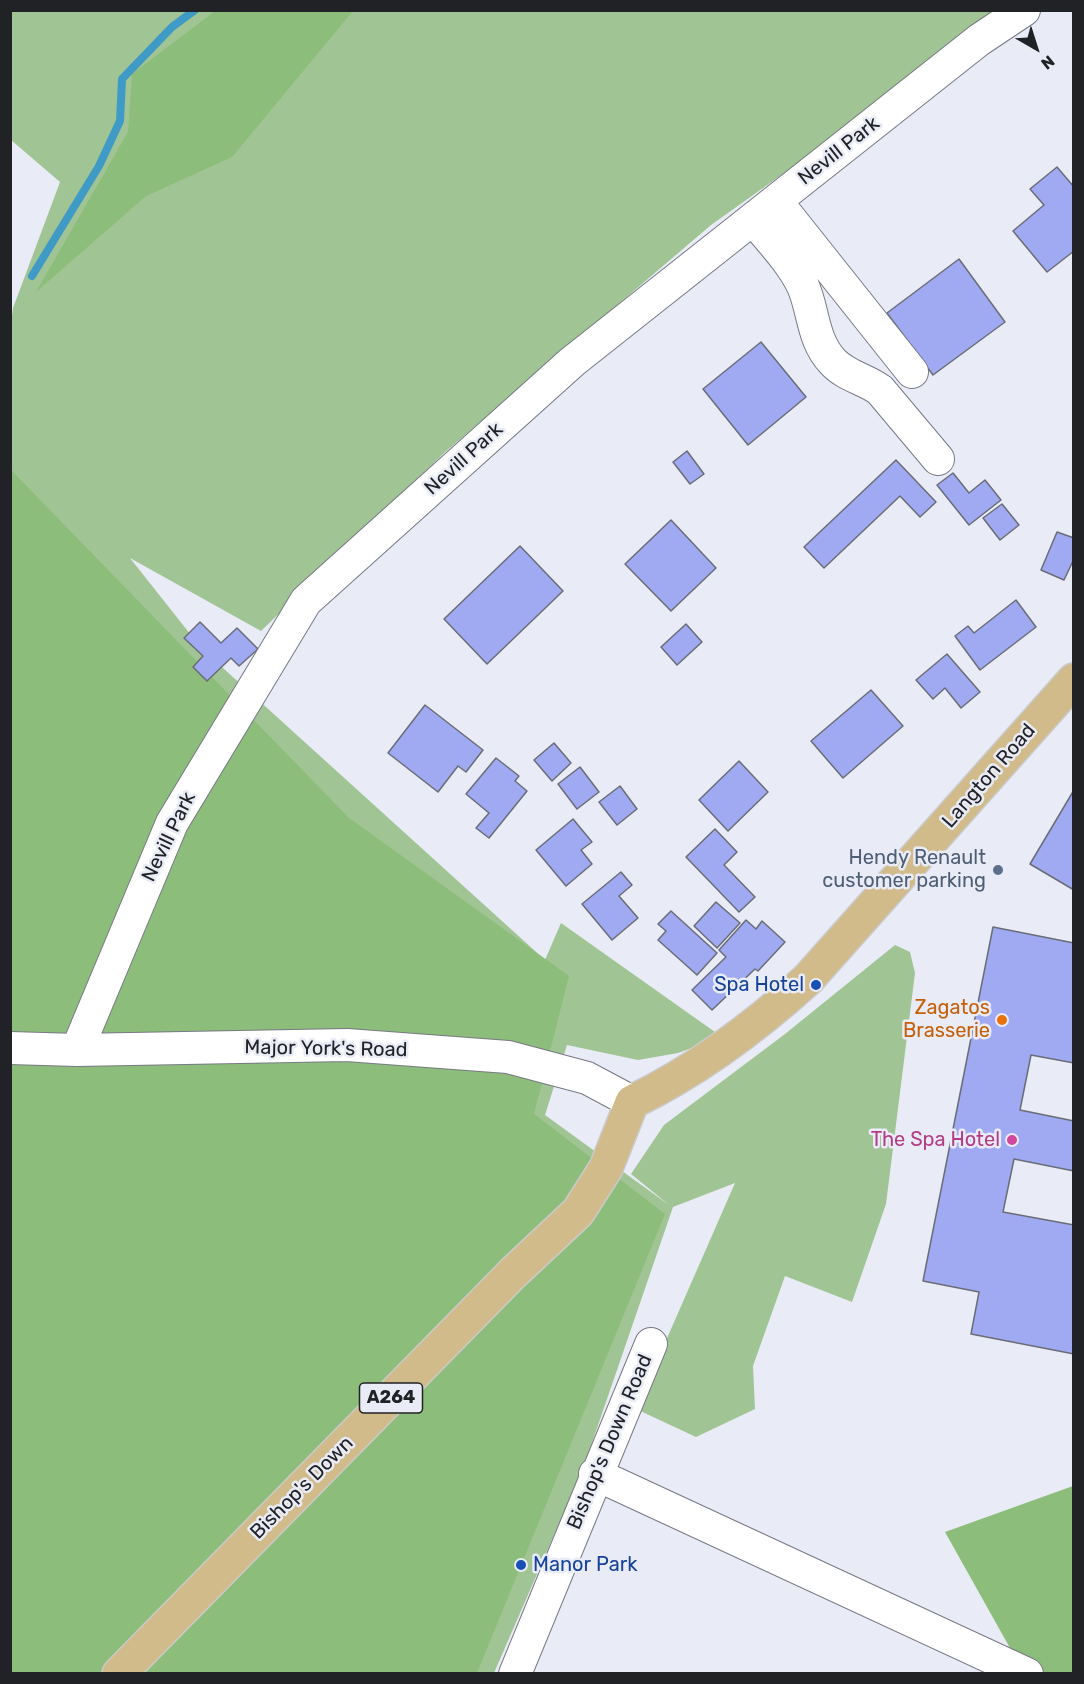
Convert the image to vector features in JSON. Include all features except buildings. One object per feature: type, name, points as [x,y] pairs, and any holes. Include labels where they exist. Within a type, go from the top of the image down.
[{"type":"main road","name":"Langton Road","points":[[633,1102],[672,1083],[723,1049],[760,1022],[808,979],[1074,680]]},
{"type":"main road","name":"Bishop's Down","points":[[119,1674],[513,1273],[578,1212],[606,1168],[633,1102]]},
{"type":"street","name":"Nevill Park","points":[[76,1050],[172,823],[306,601],[572,362],[979,40],[1024,10]]},
{"type":"street","points":[[764,210],[912,372]]},
{"type":"street","points":[[764,210],[806,296],[813,325],[827,355],[844,371],[870,382],[880,390],[938,459]]},
{"type":"street","name":"Major York's Road","points":[[10,1048],[76,1050],[346,1045],[508,1057],[587,1078],[633,1102]]},
{"type":"street","name":"Bishop's Down Road","points":[[515,1674],[595,1474],[651,1344]]},
{"type":"street","points":[[595,1474],[1028,1674]]},
{"type":"green space","points":[[11,11],[1012,11],[711,225],[444,453],[261,631],[130,558],[202,649],[545,960],[561,923],[722,1037],[678,1053],[638,1060],[567,1045],[545,1115],[669,1205],[631,1174],[664,1125],[785,1034],[895,945],[910,952],[915,973],[886,1204],[852,1302],[785,1276],[753,1366],[755,1409],[696,1437],[636,1409],[735,1183],[673,1207],[584,1466],[494,1673],[11,1674],[10,332],[13,308],[60,182],[11,140]]},
{"type":"green space","points":[[215,11],[353,11],[232,157],[146,196],[36,292],[128,132],[132,74]]},
{"type":"green space","points":[[10,469],[349,818],[569,976],[534,1114],[665,1214],[477,1673],[11,1673]]},
{"type":"green space","points":[[1073,1486],[1073,1673],[1024,1673],[945,1532]]},
{"type":"waterway","points":[[32,276],[99,166],[120,121],[122,79],[172,27],[195,10]]},
{"type":"place","name":"Hendy Renault customer parking","points":[[998,870]]},
{"type":"place","name":"Spa Hotel","points":[[816,985]]},
{"type":"place","name":"Zagatos Brasserie","points":[[1002,1020]]},
{"type":"place","name":"The Spa Hotel","points":[[1012,1140]]},
{"type":"place","name":"Manor Park","points":[[521,1565]]}]
